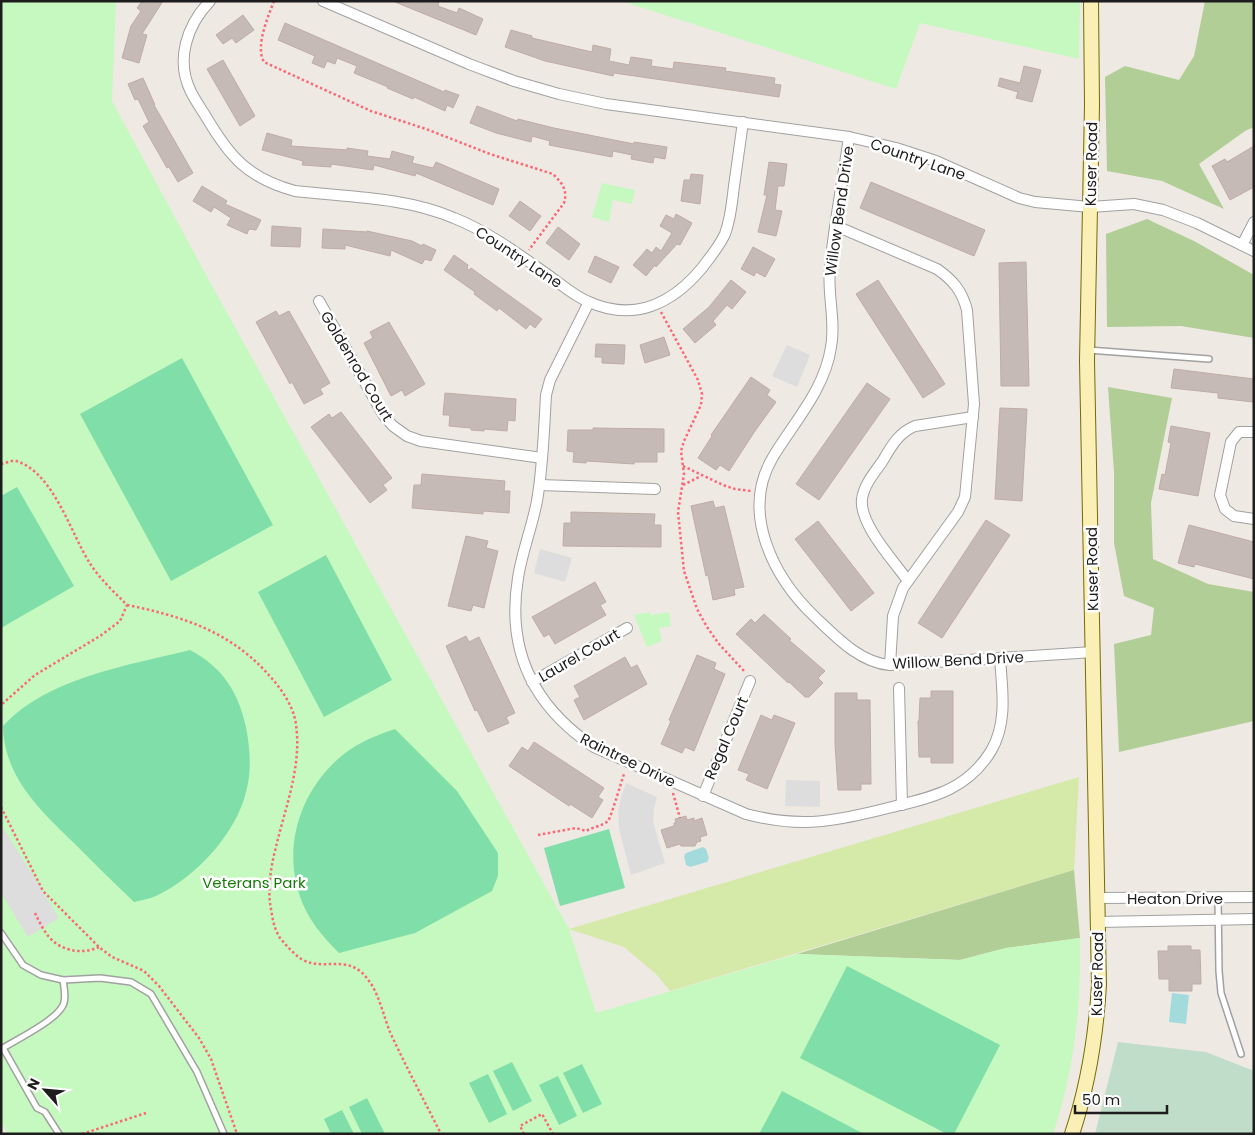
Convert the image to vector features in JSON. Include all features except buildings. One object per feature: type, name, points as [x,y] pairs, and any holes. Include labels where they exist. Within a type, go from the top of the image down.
[{"type":"street","name":"Country Lane","points":[[210,1],[193,22],[188,35],[183,63],[186,78],[190,92],[221,143],[247,169],[262,179],[295,191],[399,202],[427,208],[454,218],[480,230],[589,302],[606,308],[623,310],[642,308],[669,298],[689,283],[716,250],[725,234],[730,217],[743,122]]},
{"type":"street","name":"Country Lane","points":[[323,1],[469,64],[560,94],[606,104],[849,137],[896,148],[936,162],[1019,198],[1035,202],[1090,207],[1134,204],[1163,210],[1254,251]]},
{"type":"street","name":"Kuser Road","points":[[1072,1134],[1087,1080],[1094,1042],[1099,985],[1087,350],[1092,105],[1091,1]]},
{"type":"street","name":"Willow Bend Drive","points":[[849,137],[829,269],[832,346],[827,366],[819,384],[772,459],[765,474],[759,511],[767,549],[791,588],[812,614],[835,636],[864,657],[875,662],[890,665],[1093,652]]},
{"type":"street","points":[[1242,245],[1254,222]]},
{"type":"street","points":[[836,226],[936,269],[948,276],[964,298],[967,310],[974,404],[965,497],[958,512],[908,581],[897,603],[893,616],[890,665]]},
{"type":"street","name":"Goldenrod Court","points":[[319,301],[380,410],[393,426],[407,436],[421,441],[542,458]]},
{"type":"street","name":"Raintree Drive","points":[[589,302],[550,380],[546,395],[540,485],[518,575],[515,595],[518,638],[523,659],[532,682],[542,698],[573,732],[594,747],[746,814],[767,820],[802,822],[841,820],[938,796],[955,788],[981,765],[991,750],[998,734],[1002,716],[1003,699],[1000,658]]},
{"type":"street","points":[[908,581],[866,523],[862,512],[862,499],[865,488],[899,436],[907,429],[972,417]]},
{"type":"street","points":[[1254,432],[1239,432],[1230,442],[1220,495],[1225,509],[1234,516],[1254,519]]},
{"type":"street","points":[[540,485],[654,489]]},
{"type":"street","name":"Laurel Court","points":[[532,682],[627,628]]},
{"type":"street","name":"Regal Court","points":[[703,796],[750,681]]},
{"type":"street","points":[[899,688],[902,805]]},
{"type":"street","name":"Heaton Drive","points":[[1097,898],[1254,897]]},
{"type":"street","name":"Heaton Drive","points":[[1098,922],[1254,919]]},
{"type":"lane","points":[[1087,350],[1209,359]]},
{"type":"lane","points":[[1218,897],[1221,993],[1240,1054]]},
{"type":"lane","points":[[1,933],[23,965],[41,975],[63,980],[100,978],[131,982],[151,994],[197,1072],[224,1134]]},
{"type":"lane","points":[[59,1134],[45,1112],[37,1108],[2,1048],[55,1016],[63,1006],[65,993],[63,980]]},
{"type":"path","points":[[274,1],[263,33],[262,58],[264,62],[371,111],[426,128],[490,154],[553,174],[559,180],[566,196],[564,203],[524,258]]},
{"type":"path","points":[[656,304],[698,380],[702,394],[701,405],[681,451],[684,485],[678,512],[684,571],[696,609],[719,644],[750,676],[750,681]]},
{"type":"path","points":[[1,464],[14,460],[33,470],[49,488],[91,565],[127,605],[194,623],[231,642],[248,653],[263,668],[288,701],[296,724],[297,758],[290,795],[272,863],[269,894],[272,917],[279,937],[290,950],[304,960],[354,966],[367,978],[377,997],[396,1046],[441,1134]]},
{"type":"path","points":[[683,466],[701,476],[735,489],[761,493]]},
{"type":"path","points":[[684,485],[701,476]]},
{"type":"path","points":[[1,705],[35,675],[100,636],[120,621],[127,605]]},
{"type":"path","points":[[538,835],[576,828],[586,831],[606,823],[612,813],[624,774]]},
{"type":"path","points":[[671,781],[680,818]]},
{"type":"path","points":[[1,807],[43,891],[99,947],[112,957],[144,971],[160,986],[183,1017],[211,1059],[237,1134]]},
{"type":"path","points":[[35,913],[48,936],[56,945],[76,951],[90,952],[99,947]]},
{"type":"path","points":[[82,1134],[146,1113]]},
{"type":"path","points":[[524,1134],[520,1126],[542,1114],[553,1134]]},
{"type":"green space","name":"Veterans Park","points":[[1,1],[117,1],[112,101],[211,284],[569,929],[596,1013],[797,954],[960,960],[1006,948],[1080,938],[1078,1013],[1075,1037],[1067,1085],[1053,1134],[8,1134],[1,1122]]},
{"type":"green space","points":[[621,1],[1080,1],[1079,59],[920,23],[896,89]]},
{"type":"green space","points":[[1205,1],[1254,1],[1254,127],[1245,131],[1199,164],[1224,209],[1162,181],[1107,171],[1105,77],[1125,66],[1179,80],[1194,56]]},
{"type":"green space","points":[[602,183],[635,190],[632,204],[613,200],[609,222],[592,217]]},
{"type":"green space","points":[[1147,219],[1194,241],[1254,275],[1254,338],[1181,326],[1107,327],[1106,234]]},
{"type":"green space","points":[[182,358],[273,525],[171,581],[80,414]]},
{"type":"green space","points":[[1108,387],[1172,398],[1151,503],[1153,559],[1208,584],[1254,592],[1254,721],[1119,752],[1114,644],[1151,635],[1154,608],[1124,596],[1114,543],[1114,472]]},
{"type":"green space","points":[[17,487],[74,586],[1,628],[1,496]]},
{"type":"green space","points":[[326,555],[392,680],[324,717],[258,592]]},
{"type":"green space","points":[[650,612],[651,615],[669,612],[671,626],[659,628],[662,641],[647,647],[634,615]]},
{"type":"green space","points":[[190,650],[220,672],[238,702],[243,714],[249,743],[250,768],[248,784],[241,808],[223,839],[212,853],[171,888],[153,897],[134,902],[49,818],[26,791],[10,761],[5,744],[3,726],[21,709],[65,685],[115,668]]},
{"type":"green space","points":[[395,729],[457,791],[498,853],[498,876],[492,891],[415,933],[339,953],[313,923],[300,896],[294,874],[293,852],[296,830],[303,808],[313,788],[327,770],[356,746],[375,736]]},
{"type":"green space","points":[[1079,777],[1074,870],[670,991],[656,974],[624,947],[569,929]]},
{"type":"green space","points":[[609,829],[625,888],[560,906],[544,848]]},
{"type":"green space","points":[[1074,870],[1080,938],[1006,948],[960,960],[797,954]]},
{"type":"green space","points":[[847,966],[1000,1045],[954,1134],[947,1134],[800,1058]]},
{"type":"green space","points":[[1118,1042],[1206,1052],[1254,1071],[1254,1134],[1095,1134]]},
{"type":"green space","points":[[512,1062],[532,1101],[513,1111],[493,1071]]},
{"type":"green space","points":[[582,1064],[602,1104],[583,1113],[563,1073]]},
{"type":"green space","points":[[488,1074],[507,1114],[489,1123],[469,1083]]},
{"type":"green space","points":[[558,1076],[577,1116],[559,1125],[539,1085]]},
{"type":"green space","points":[[782,1091],[864,1134],[759,1134]]},
{"type":"green space","points":[[367,1098],[385,1134],[362,1134],[349,1107]]},
{"type":"green space","points":[[342,1110],[354,1134],[331,1134],[324,1119]]},
{"type":"shaded area","points":[[787,345],[810,355],[797,387],[772,376]]},
{"type":"shaded area","points":[[540,549],[572,558],[565,582],[534,573]]},
{"type":"shaded area","points":[[786,780],[820,781],[820,807],[785,806]]},
{"type":"shaded area","points":[[626,783],[657,797],[653,822],[665,863],[631,875],[619,829],[618,812]]},
{"type":"shaded area","points":[[1,824],[59,918],[28,937],[1,893]]},
{"type":"water","points":[[703,847],[706,849],[709,858],[707,862],[690,867],[686,865],[684,856],[686,853]]},
{"type":"water","points":[[1172,993],[1189,995],[1186,1024],[1169,1022]]}]
